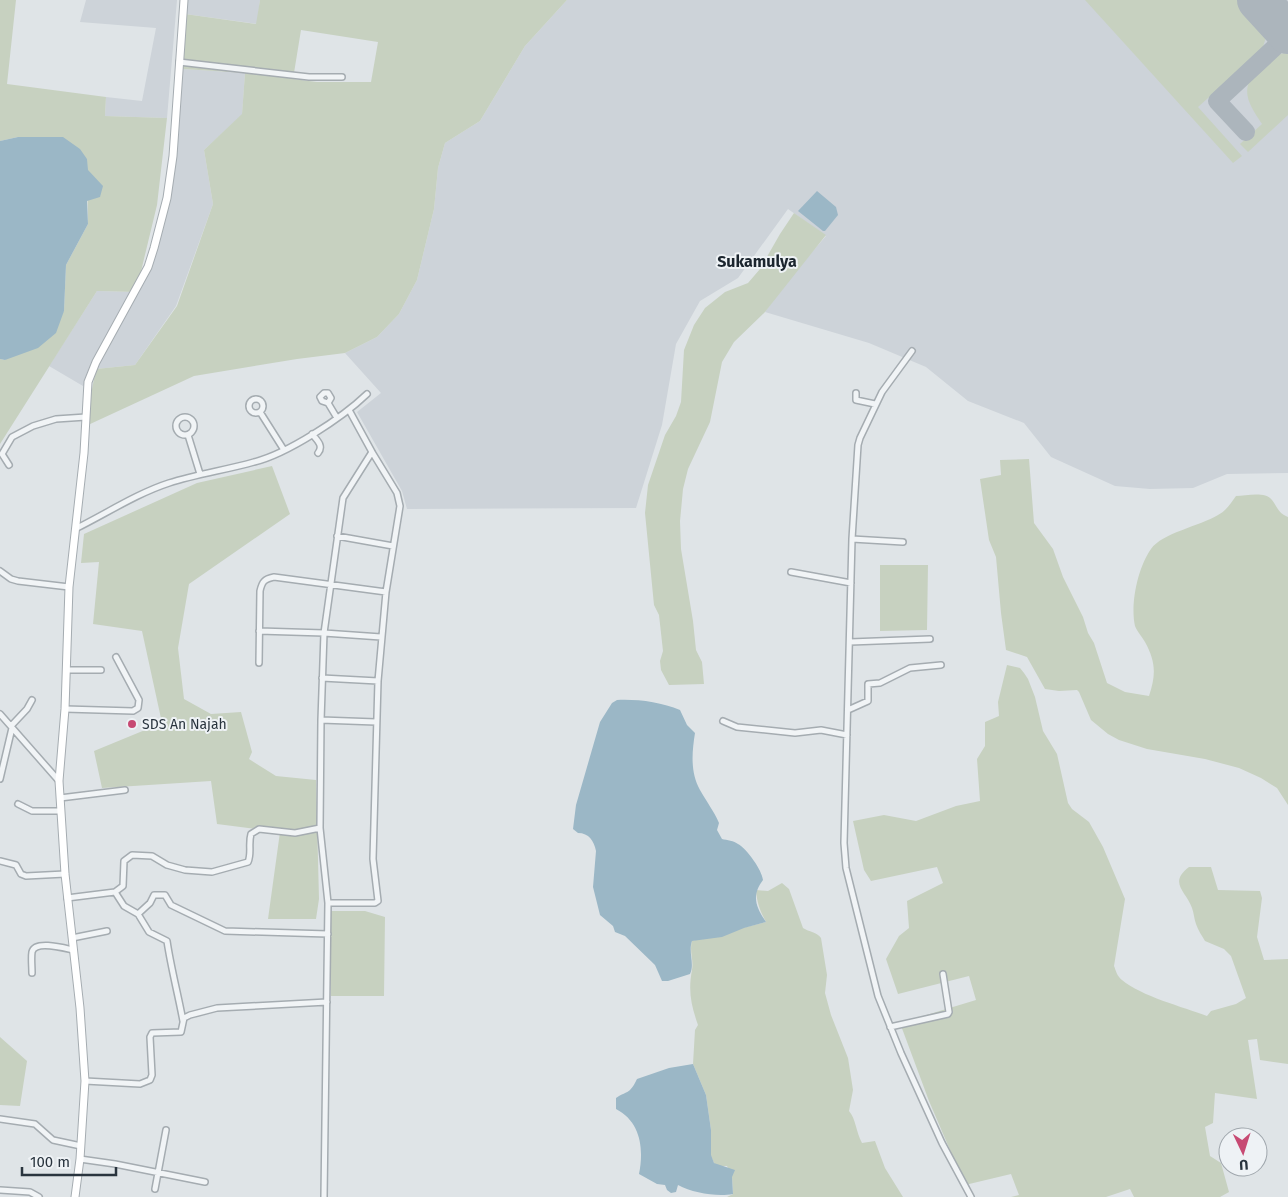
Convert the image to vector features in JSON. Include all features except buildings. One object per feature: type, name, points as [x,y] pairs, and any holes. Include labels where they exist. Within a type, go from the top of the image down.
[{"type":"main road","points":[[75,1197],[80,1159],[85,1081],[80,1008],[67,898],[59,782],[65,709],[70,587],[84,453],[88,382],[96,362],[148,267],[167,198],[173,156],[184,0]]},
{"type":"street","points":[[180,62],[309,78],[342,78]]},
{"type":"street","points":[[912,351],[882,392],[858,445],[852,539],[844,842],[846,868],[878,996],[942,1143],[971,1197]]},
{"type":"street","points":[[856,393],[856,400],[876,404]]},
{"type":"street","points":[[77,528],[167,483],[255,462],[284,450],[349,410],[367,394]]},
{"type":"street","points":[[328,403],[337,418]]},
{"type":"street","points":[[328,903],[376,903],[378,901],[374,859],[378,681],[386,592],[399,499],[349,410]]},
{"type":"street","points":[[260,412],[284,450]]},
{"type":"street","points":[[9,465],[2,454],[12,437],[33,426],[56,419],[86,417]]},
{"type":"street","points":[[312,434],[321,446],[321,450],[318,453]]},
{"type":"street","points":[[188,435],[200,474]]},
{"type":"street","points":[[324,1197],[328,903],[320,828],[324,633],[337,536],[345,493],[372,452]]},
{"type":"street","points":[[337,536],[393,546]]},
{"type":"street","points":[[852,539],[902,542]]},
{"type":"street","points":[[0,571],[11,579],[70,587]]},
{"type":"street","points":[[791,572],[851,583]]},
{"type":"street","points":[[259,663],[260,591],[262,583],[267,578],[274,577],[386,592]]},
{"type":"street","points":[[259,631],[381,637]]},
{"type":"street","points":[[850,642],[930,639]]},
{"type":"street","points":[[65,709],[133,711],[138,708],[138,700],[116,657]]},
{"type":"street","points":[[848,710],[868,701],[868,684],[880,683],[910,668],[942,665]]},
{"type":"street","points":[[67,670],[101,670]]},
{"type":"street","points":[[322,678],[378,681]]},
{"type":"street","points":[[0,779],[11,727],[28,709],[32,700]]},
{"type":"street","points":[[0,714],[59,782]]},
{"type":"street","points":[[321,720],[376,722]]},
{"type":"street","points":[[723,721],[736,727],[795,733],[822,730],[847,735]]},
{"type":"street","points":[[0,752],[7,748]]},
{"type":"street","points":[[60,798],[125,790]]},
{"type":"street","points":[[18,804],[32,811],[60,811]]},
{"type":"street","points":[[67,898],[115,892],[123,886],[124,861],[132,854],[152,856],[167,865],[185,870],[212,872],[248,862],[251,856],[249,842],[251,834],[259,829],[295,833],[320,828]]},
{"type":"street","points":[[0,861],[16,865],[21,874],[26,876],[65,874]]},
{"type":"street","points":[[115,892],[124,906],[138,914],[149,932],[167,941],[183,1021]]},
{"type":"street","points":[[138,914],[150,903],[154,895],[165,895],[171,905],[225,930],[328,934]]},
{"type":"street","points":[[72,938],[107,932]]},
{"type":"street","points":[[32,973],[32,951],[35,948],[45,945],[73,950]]},
{"type":"street","points":[[890,1027],[948,1014],[943,974]]},
{"type":"street","points":[[85,1081],[146,1083],[152,1075],[150,1037],[152,1033],[180,1032],[184,1018],[190,1015],[218,1008],[327,1002]]},
{"type":"street","points":[[0,1119],[35,1124],[53,1140],[81,1146]]},
{"type":"street","points":[[155,1189],[166,1130]]},
{"type":"street","points":[[80,1159],[205,1182]]},
{"type":"street","points":[[0,1190],[30,1192],[39,1197]]},
{"type":"shaded area","points":[[86,0],[177,0],[167,118],[105,116],[106,97],[142,101],[156,28],[80,22]]},
{"type":"shaded area","points":[[187,0],[260,0],[257,24],[185,14]]},
{"type":"shaded area","points":[[567,0],[1288,0],[1288,473],[1227,474],[1193,488],[1150,489],[1115,486],[1051,457],[1024,423],[968,401],[926,367],[869,343],[765,312],[786,282],[826,236],[788,209],[738,278],[700,301],[676,344],[662,425],[636,508],[407,509],[402,491],[357,412],[381,393],[345,353],[377,337],[399,314],[417,280],[434,209],[438,168],[445,143],[480,121],[525,46]]},
{"type":"shaded area","points":[[183,69],[245,73],[242,115],[204,150],[213,204],[176,306],[135,365],[96,369],[83,386],[49,366],[97,291],[136,292],[168,206],[175,158]]},
{"type":"green space","points":[[0,0],[16,0],[7,84],[106,97],[105,116],[167,118],[157,205],[136,292],[97,291],[0,444],[0,359],[5,360],[64,311],[66,265],[88,224],[87,159],[18,137],[0,141]]},
{"type":"green space","points":[[260,0],[567,0],[525,46],[480,121],[445,143],[438,168],[434,209],[417,280],[399,314],[377,337],[345,353],[194,376],[88,425],[90,399],[96,369],[135,365],[177,306],[213,204],[204,150],[242,114],[245,73],[183,69],[185,14],[256,24]],"holes":[[[301,30],[378,42],[371,82],[317,82],[293,79]]]},
{"type":"green space","points":[[1085,0],[1247,0],[1266,21],[1268,31],[1262,50],[1198,107],[1242,156],[1233,163]]},
{"type":"green space","points":[[1284,53],[1288,54],[1288,115],[1248,152],[1240,144],[1262,124],[1249,102],[1247,89],[1249,82],[1265,63]]},
{"type":"green space","points":[[794,213],[826,235],[765,312],[734,342],[722,362],[710,422],[688,469],[683,489],[680,521],[681,549],[696,650],[702,662],[704,684],[669,685],[661,670],[660,661],[663,651],[659,615],[654,605],[645,513],[648,485],[665,435],[676,416],[681,402],[684,350],[694,325],[705,308],[725,292],[748,283],[760,269]]},
{"type":"green space","points":[[1029,459],[1034,523],[1053,549],[1063,577],[1094,643],[1107,683],[1125,692],[1149,696],[1153,682],[1154,669],[1149,649],[1135,626],[1134,597],[1142,566],[1156,543],[1221,513],[1236,496],[1255,495],[1269,497],[1280,512],[1288,517],[1288,805],[1277,788],[1239,768],[1205,759],[1147,749],[1119,740],[1108,734],[1091,720],[1077,690],[1059,691],[1045,689],[1027,657],[1006,650],[996,557],[989,540],[980,479],[1001,475],[1000,460]]},
{"type":"green space","points":[[272,466],[290,514],[189,584],[178,648],[184,699],[211,714],[241,712],[252,752],[249,759],[276,776],[316,780],[319,899],[316,919],[268,919],[280,832],[217,824],[211,781],[102,788],[94,751],[162,723],[142,631],[93,624],[99,562],[81,563],[84,534],[197,483]]},
{"type":"green space","points":[[880,565],[928,565],[927,630],[880,631]]},
{"type":"green space","points":[[1007,665],[1020,668],[1028,679],[1035,697],[1043,731],[1057,754],[1068,803],[1072,809],[1089,822],[1103,847],[1125,899],[1114,966],[1120,978],[1130,986],[1163,1001],[1207,1016],[1211,1011],[1236,1004],[1246,998],[1231,956],[1224,949],[1205,941],[1195,922],[1192,908],[1179,883],[1183,873],[1189,867],[1211,867],[1218,890],[1260,891],[1262,898],[1257,937],[1264,960],[1288,959],[1288,1064],[1260,1060],[1257,1039],[1248,1040],[1257,1099],[1215,1093],[1213,1123],[1205,1127],[1210,1156],[1218,1161],[1218,1177],[1225,1177],[1229,1192],[1220,1197],[1134,1197],[1130,1189],[1106,1197],[1011,1197],[1019,1195],[1011,1174],[965,1185],[929,1101],[900,1023],[976,1000],[969,976],[898,994],[886,959],[899,936],[909,928],[907,901],[943,883],[937,867],[871,881],[864,870],[853,821],[884,815],[916,821],[956,806],[980,801],[977,759],[985,746],[985,722],[999,716],[998,702]]},
{"type":"green space","points":[[782,883],[789,889],[803,928],[817,934],[821,938],[827,975],[825,993],[831,1015],[848,1058],[853,1090],[849,1111],[862,1143],[875,1141],[885,1168],[903,1197],[727,1197],[733,1194],[732,1177],[727,1166],[718,1166],[714,1163],[711,1156],[711,1130],[706,1095],[693,1064],[695,1030],[698,1025],[690,991],[692,941],[766,922],[759,907],[756,890],[768,891]]},
{"type":"green space","points":[[331,911],[365,911],[385,917],[384,996],[331,996]]},
{"type":"green space","points":[[0,1037],[27,1061],[20,1106],[0,1105]]},
{"type":"water","points":[[18,137],[63,137],[80,149],[87,159],[88,170],[103,186],[100,197],[87,201],[88,224],[66,265],[64,311],[56,333],[38,348],[5,360],[0,359],[0,141]]},
{"type":"water","points":[[817,191],[836,207],[838,215],[825,231],[798,211]]},
{"type":"water","points":[[617,700],[649,702],[680,710],[687,725],[695,733],[693,769],[700,790],[719,823],[717,830],[722,839],[736,843],[746,850],[757,866],[763,880],[757,891],[756,901],[766,922],[722,937],[692,941],[692,966],[690,974],[668,981],[662,981],[655,965],[625,936],[615,932],[613,926],[600,915],[593,887],[595,847],[588,836],[578,833],[573,829],[576,805],[600,722],[612,703]]},
{"type":"water","points":[[693,1064],[706,1095],[711,1130],[711,1155],[714,1163],[735,1170],[732,1177],[733,1194],[705,1194],[678,1185],[676,1192],[671,1193],[665,1185],[657,1184],[639,1174],[641,1146],[639,1137],[631,1121],[616,1109],[616,1098],[630,1090],[637,1079],[669,1068]]},
{"type":"taxiway","points":[[1246,132],[1217,101],[1288,35]]},
{"type":"runway","points":[[1258,0],[1288,33]]},
{"type":"place","name":"SDS An Najah","points":[[132,724]]},
{"type":"district","name":"Sukamulya","points":[[757,261]]}]
